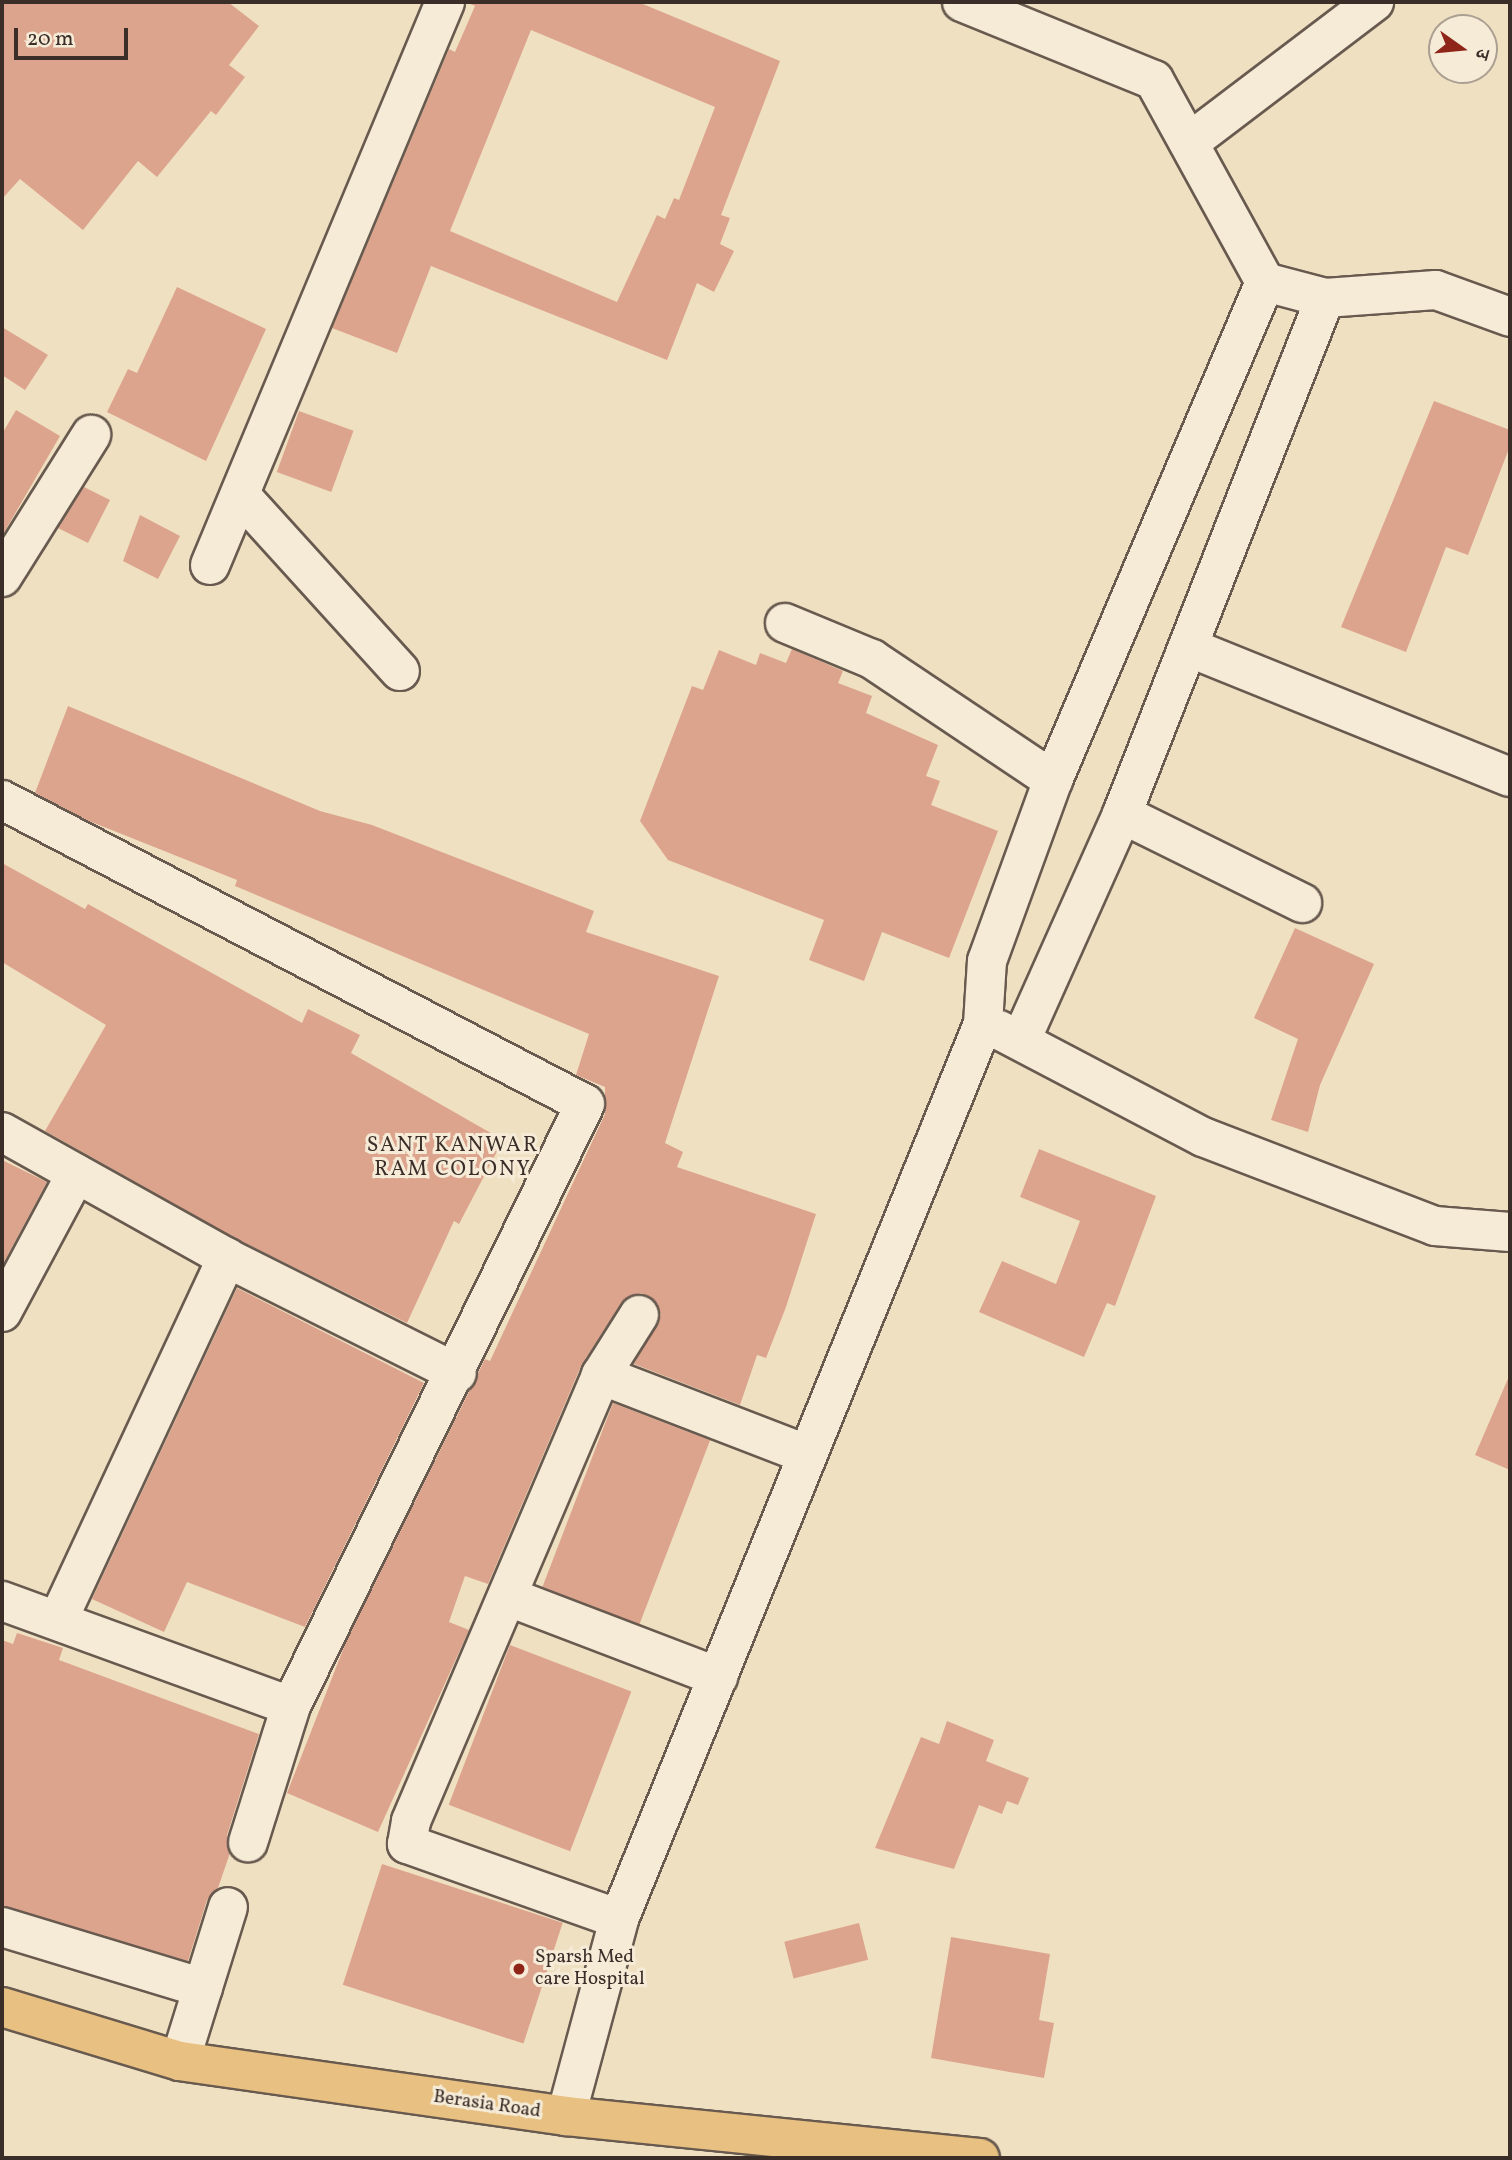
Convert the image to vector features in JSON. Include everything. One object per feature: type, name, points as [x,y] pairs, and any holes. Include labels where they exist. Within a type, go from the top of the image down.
[{"type":"main road","name":"Berasia Road","points":[[2,2007],[180,2061],[566,2116],[980,2158]]},
{"type":"street","points":[[210,565],[242,497],[445,2]]},
{"type":"street","points":[[962,2],[1154,80],[1191,141],[1265,282],[1325,298],[1436,290],[1510,317]]},
{"type":"street","points":[[1191,141],[1374,2]]},
{"type":"street","points":[[566,2116],[618,1919],[984,1024],[987,961],[1053,780],[1265,282]]},
{"type":"street","points":[[1022,1038],[1122,814],[1325,298]]},
{"type":"street","points":[[2,577],[91,435]]},
{"type":"street","points":[[242,497],[400,671]]},
{"type":"street","points":[[785,623],[872,659],[1053,780]]},
{"type":"street","points":[[1188,647],[1510,777]]},
{"type":"street","points":[[2,800],[586,1104],[457,1373],[291,1706],[248,1842]]},
{"type":"street","points":[[1122,814],[1302,903]]},
{"type":"street","points":[[984,1024],[1022,1038],[1203,1137],[1435,1226],[1510,1232]]},
{"type":"street","points":[[2,1132],[227,1258],[457,1373]]},
{"type":"street","points":[[2,1312],[76,1174]]},
{"type":"street","points":[[58,1620],[227,1258]]},
{"type":"street","points":[[618,1919],[407,1844],[411,1821],[509,1597],[601,1375],[639,1315]]},
{"type":"street","points":[[601,1375],[806,1454]]},
{"type":"street","points":[[509,1597],[718,1677]]},
{"type":"street","points":[[2,1601],[291,1706]]},
{"type":"street","points":[[180,2061],[228,1907]]},
{"type":"street","points":[[2,1927],[202,1988]]},
{"type":"building","points":[[2,2],[228,2],[259,26],[229,65],[245,77],[216,115],[211,111],[157,177],[138,161],[83,230],[20,179],[2,199]]},
{"type":"building","points":[[466,2],[638,2],[780,61],[721,215],[730,218],[720,244],[734,251],[714,292],[697,283],[667,360],[431,266],[397,353],[332,328],[449,49],[455,52],[475,6]],"holes":[[[531,30],[715,107],[679,200],[674,198],[665,219],[657,215],[617,302],[450,231]]]},
{"type":"building","points":[[177,287],[266,329],[206,461],[107,412],[128,369],[137,373]]},
{"type":"building","points":[[2,327],[48,355],[25,390],[2,375]]},
{"type":"building","points":[[1434,401],[1510,430],[1510,446],[1468,555],[1446,547],[1406,652],[1341,627]]},
{"type":"building","points":[[16,410],[60,436],[2,536],[2,434]]},
{"type":"building","points":[[299,411],[354,431],[331,492],[277,472]]},
{"type":"building","points":[[84,487],[110,500],[88,543],[58,528]]},
{"type":"building","points":[[140,515],[180,536],[158,579],[123,561]]},
{"type":"building","points":[[792,649],[843,671],[838,683],[872,696],[866,713],[938,745],[926,776],[940,781],[931,805],[998,831],[949,958],[882,932],[864,981],[809,960],[824,920],[668,860],[640,821],[692,686],[703,690],[719,650],[756,665],[760,653],[786,663]]},
{"type":"building","points":[[68,706],[320,811],[372,825],[594,911],[586,932],[719,976],[665,1143],[683,1152],[677,1167],[816,1214],[786,1307],[766,1358],[757,1355],[740,1405],[634,1364],[661,1315],[651,1297],[641,1293],[621,1303],[581,1366],[488,1584],[465,1576],[449,1622],[469,1630],[378,1832],[287,1793],[346,1642],[485,1359],[490,1361],[605,1114],[605,1087],[576,1075],[589,1034],[235,886],[237,880],[89,821],[35,793]]},
{"type":"building","points":[[2,863],[85,909],[88,904],[302,1023],[308,1009],[360,1035],[351,1053],[503,1140],[459,1224],[454,1221],[407,1323],[237,1239],[45,1131],[106,1025],[2,962]]},
{"type":"building","points":[[1295,928],[1374,964],[1320,1085],[1308,1132],[1271,1120],[1298,1039],[1254,1018]]},
{"type":"building","points":[[1039,1149],[1156,1196],[1115,1306],[1107,1303],[1084,1357],[979,1312],[1002,1261],[1056,1284],[1080,1221],[1020,1197]]},
{"type":"building","points":[[2,1160],[47,1182],[2,1266]]},
{"type":"building","points":[[237,1288],[424,1383],[305,1627],[187,1582],[164,1632],[92,1599]]},
{"type":"building","points":[[1510,1374],[1510,1470],[1475,1455]]},
{"type":"building","points":[[613,1403],[710,1440],[639,1624],[542,1587]]},
{"type":"building","points":[[17,1633],[63,1648],[59,1660],[259,1734],[227,1835],[230,1853],[218,1888],[207,1900],[188,1961],[2,1906],[2,1640],[13,1644]]},
{"type":"building","points":[[510,1645],[631,1692],[570,1851],[449,1805]]},
{"type":"building","points":[[947,1721],[994,1740],[986,1761],[1029,1778],[1018,1805],[1007,1801],[1002,1814],[979,1805],[954,1869],[875,1848],[921,1737],[939,1744]]},
{"type":"building","points":[[382,1864],[563,1923],[523,2043],[343,1985]]},
{"type":"building","points":[[859,1923],[868,1960],[793,1978],[784,1942]]},
{"type":"building","points":[[951,1937],[1050,1954],[1039,2020],[1054,2023],[1044,2078],[931,2058]]},
{"type":"place","name":"Sparsh Med care Hospital","points":[[519,1969]]},
{"type":"district","name":"SANT KANWAR RAM COLONY","points":[[453,1158]]}]
